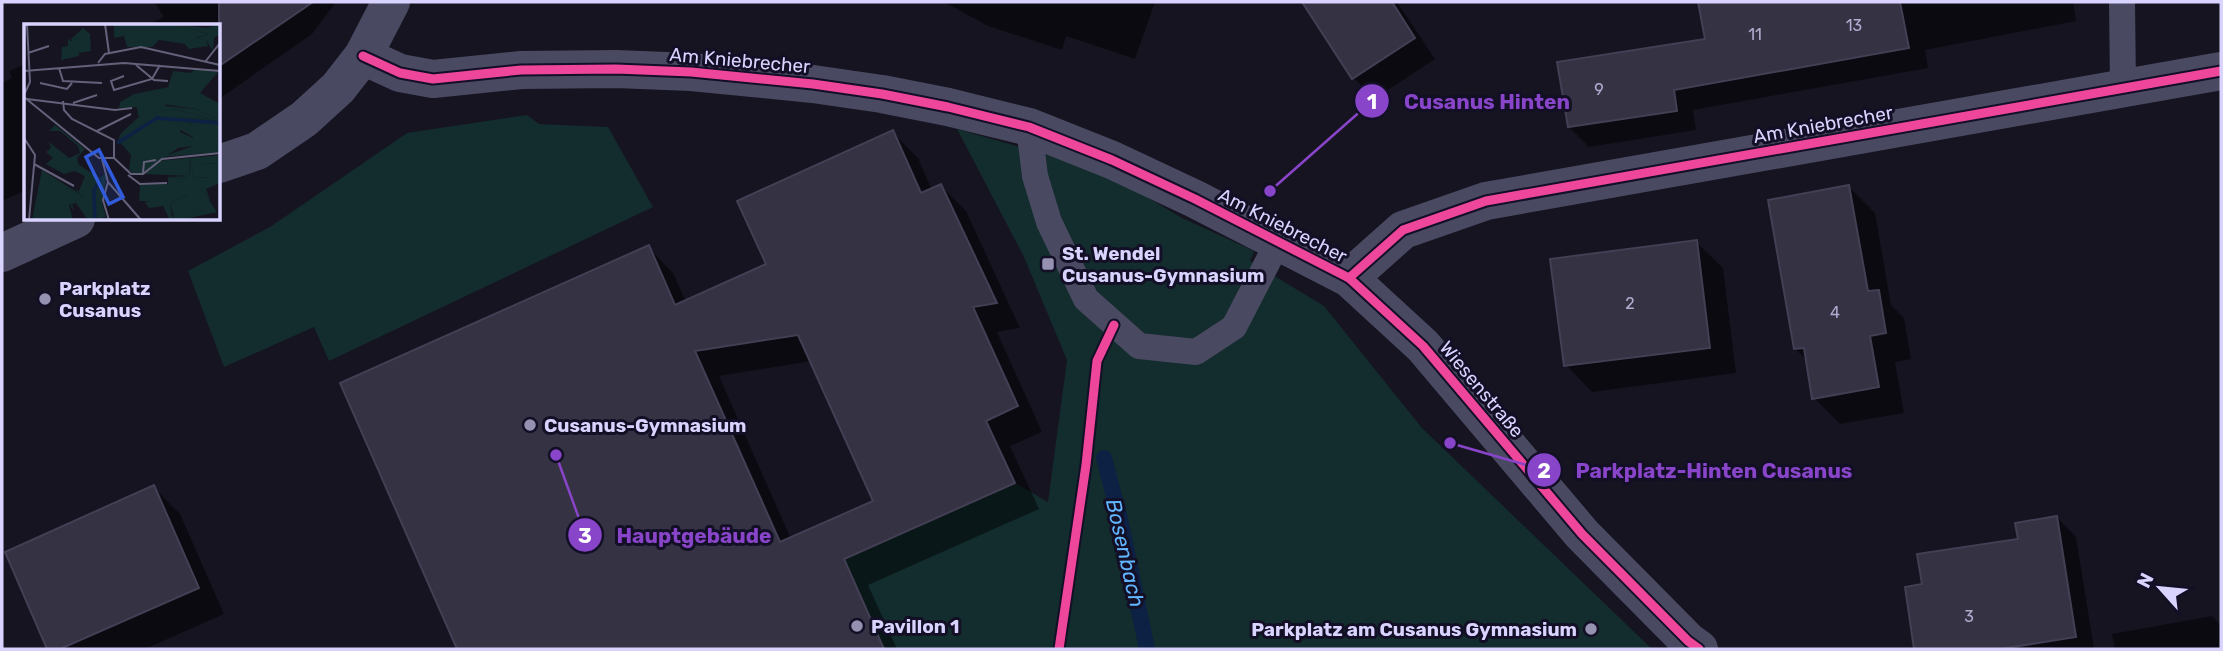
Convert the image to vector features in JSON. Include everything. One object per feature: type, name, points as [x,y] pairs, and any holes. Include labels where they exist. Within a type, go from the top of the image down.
[{"type":"street","points":[[220,164],[257,151],[304,119],[338,88],[363,56],[391,2]]},
{"type":"street","name":"Am Kniebrecher","points":[[363,56],[400,73],[433,79],[521,70],[679,71],[747,76],[882,94],[948,107],[1029,127],[1112,160],[1349,278],[1403,230],[1486,201],[2221,71]]},
{"type":"street","points":[[2,253],[74,220]]},
{"type":"street","name":"Wiesenstraße","points":[[1349,278],[1423,346],[1582,534],[1699,649]]},
{"type":"lane","points":[[2122,2],[2123,88]]},
{"type":"lane","points":[[1029,127],[1035,176],[1049,222],[1086,299],[1139,346],[1196,352],[1234,327],[1278,242]]},
{"type":"green space","points":[[527,115],[539,124],[608,127],[653,207],[329,361],[314,327],[224,367],[188,271],[270,227],[407,133]]},
{"type":"green space","points":[[957,129],[1062,159],[1120,181],[1182,218],[1254,251],[1250,261],[1324,306],[1422,428],[1652,649],[883,649],[868,615],[789,584],[1015,483],[1048,502],[1067,360],[1024,257]]},
{"type":"building","points":[[219,2],[313,2],[220,65]]},
{"type":"building","points":[[1302,2],[1392,2],[1415,38],[1352,79]]},
{"type":"building","points":[[1698,2],[1900,2],[1909,48],[1674,90],[1677,111],[1568,127],[1557,62],[1705,39]]},
{"type":"building","points":[[893,130],[921,193],[941,184],[997,303],[973,307],[1018,406],[986,421],[1015,483],[844,559],[884,649],[457,649],[340,383],[649,245],[675,305],[766,264],[737,201]],"holes":[[[798,335],[873,501],[780,542],[695,351]]]},
{"type":"building","points":[[1849,185],[1868,291],[1879,290],[1886,333],[1870,336],[1879,387],[1812,399],[1804,348],[1794,349],[1768,200]]},
{"type":"building","points":[[1697,240],[1710,348],[1564,366],[1550,259]]},
{"type":"building","points":[[154,485],[199,588],[60,649],[47,649],[5,552]]},
{"type":"building","points":[[2057,516],[2076,637],[2000,649],[1914,649],[1905,587],[1922,584],[1917,554],[2018,539],[2015,523]]},
{"type":"waterway","name":"Bosenbach","points":[[1104,458],[1120,519],[1147,649]]},
{"type":"cycle path","points":[[363,56],[400,73],[433,79],[521,70],[616,69],[691,72],[813,84],[948,107],[1029,127],[1112,160],[1349,278],[1423,346],[1582,534],[1699,649]]},
{"type":"cycle path","points":[[1349,278],[1403,230],[1486,201],[2221,71]]},
{"type":"cycle path","points":[[1059,649],[1086,465],[1097,361],[1114,325]]},
{"type":"place","name":"Cusanus Hinten","points":[[1270,191]]},
{"type":"place","name":"St. Wendel Cusanus-Gymnasium","points":[[1048,264]]},
{"type":"place","name":"Parkplatz Cusanus","points":[[45,299]]},
{"type":"place","name":"Cusanus-Gymnasium","points":[[530,425]]},
{"type":"place","name":"Parkplatz-Hinten Cusanus","points":[[1450,443]]},
{"type":"place","name":"Hauptgebäude","points":[[556,455]]},
{"type":"place","name":"Pavillon 1","points":[[857,626]]},
{"type":"place","name":"Parkplatz am Cusanus Gymnasium","points":[[1591,629]]}]
